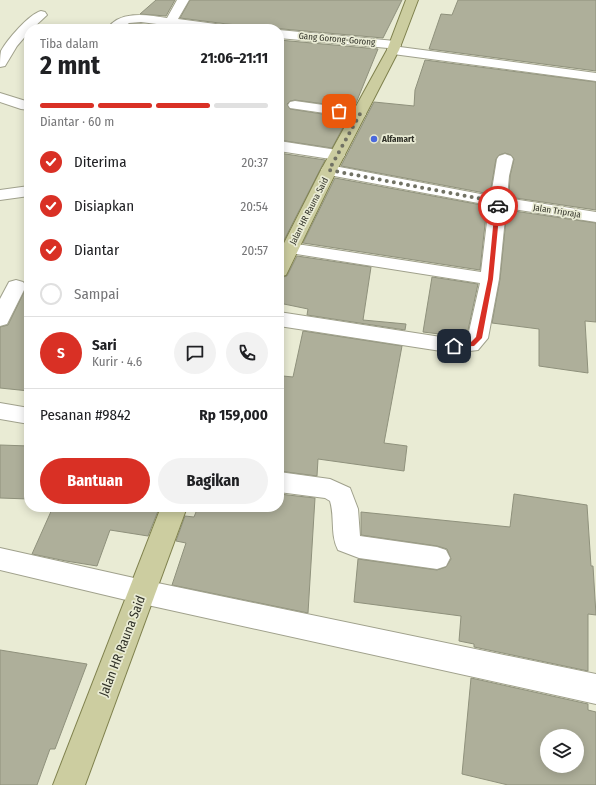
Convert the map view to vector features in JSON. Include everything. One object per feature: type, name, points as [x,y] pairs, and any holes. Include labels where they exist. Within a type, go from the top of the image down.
[{"type":"main road","name":"Jalan HR Rauna Said","points":[[284,261],[329,170],[360,114],[394,47],[412,0]]},
{"type":"main road","name":"Jalan HR Rauna Said","points":[[68,785],[143,592],[172,512]]},
{"type":"street","points":[[170,22],[183,0]]},
{"type":"street","points":[[31,24],[41,15]]},
{"type":"street","points":[[120,24],[132,18],[180,24]]},
{"type":"street","points":[[0,63],[12,44],[24,30]]},
{"type":"street","name":"Gang Gorong-Gorong","points":[[284,35],[394,47],[596,77]]},
{"type":"street","points":[[0,97],[24,104]]},
{"type":"street","points":[[295,105],[360,114]]},
{"type":"street","points":[[284,147],[337,155]]},
{"type":"street","points":[[284,320],[454,346],[471,345],[478,338],[490,279],[501,171],[505,159]]},
{"type":"street","name":"Jalan Tripraja","points":[[329,170],[498,202],[596,217]]},
{"type":"street","points":[[0,195],[24,192]]},
{"type":"street","points":[[290,248],[490,279]]},
{"type":"street","points":[[0,319],[16,286]]},
{"type":"street","points":[[0,411],[24,415]]},
{"type":"street","points":[[284,483],[330,489],[341,495],[346,509],[347,542],[359,547],[437,558]]},
{"type":"street","points":[[0,559],[143,592],[596,689]]},
{"type":"building","points":[[156,0],[175,0],[166,16],[140,14]]},
{"type":"building","points":[[190,0],[402,0],[383,38],[284,29],[284,24],[227,24],[180,18]]},
{"type":"building","points":[[458,0],[596,0],[596,71],[429,49],[441,14],[452,15]]},
{"type":"building","points":[[284,40],[378,49],[354,108],[295,100],[290,101],[287,104],[290,109],[348,118],[332,148],[284,141]]},
{"type":"building","points":[[425,60],[596,82],[596,210],[509,197],[510,176],[514,159],[511,155],[505,153],[499,155],[496,159],[490,194],[341,166],[374,102],[414,106],[415,90]]},
{"type":"building","points":[[284,154],[325,160],[284,240]]},
{"type":"building","points":[[335,178],[487,206],[480,270],[303,243]]},
{"type":"building","points":[[507,210],[596,223],[596,322],[585,321],[588,373],[539,366],[539,329],[492,323],[500,279]]},
{"type":"building","points":[[297,256],[371,267],[363,320],[406,324],[405,330],[307,315],[308,309],[284,304],[284,277],[287,276]]},
{"type":"building","points":[[432,277],[478,284],[467,335],[464,337],[423,332]]},
{"type":"building","points":[[24,292],[24,390],[0,388],[0,327],[8,325]]},
{"type":"building","points":[[303,331],[402,346],[384,443],[407,446],[404,471],[318,459],[317,476],[284,472],[284,376],[293,377]]},
{"type":"building","points":[[0,445],[24,446],[24,499],[0,498]]},
{"type":"building","points":[[514,494],[587,505],[596,615],[588,614],[588,671],[474,647],[474,644],[459,641],[461,616],[354,602],[358,559],[437,570],[446,567],[451,559],[447,549],[437,546],[361,535],[361,512],[510,527]]},
{"type":"building","points":[[284,495],[315,498],[308,613],[172,585],[186,543],[176,541],[185,516],[194,517],[196,512],[284,512]]},
{"type":"building","points":[[51,512],[158,512],[148,536],[110,530],[97,566],[32,554]]},
{"type":"building","points":[[0,650],[87,664],[55,749],[50,749],[37,785],[0,785]]},
{"type":"building","points":[[471,678],[588,704],[588,710],[596,712],[596,785],[508,785],[462,774]]},
{"type":"way so far","points":[[339,111],[360,114],[329,170],[498,202],[498,206]]},
{"type":"place","name":"Alfamart","points":[[374,139]]},
{"type":"route","points":[[454,346],[471,345],[478,338],[490,279],[498,206]]}]
